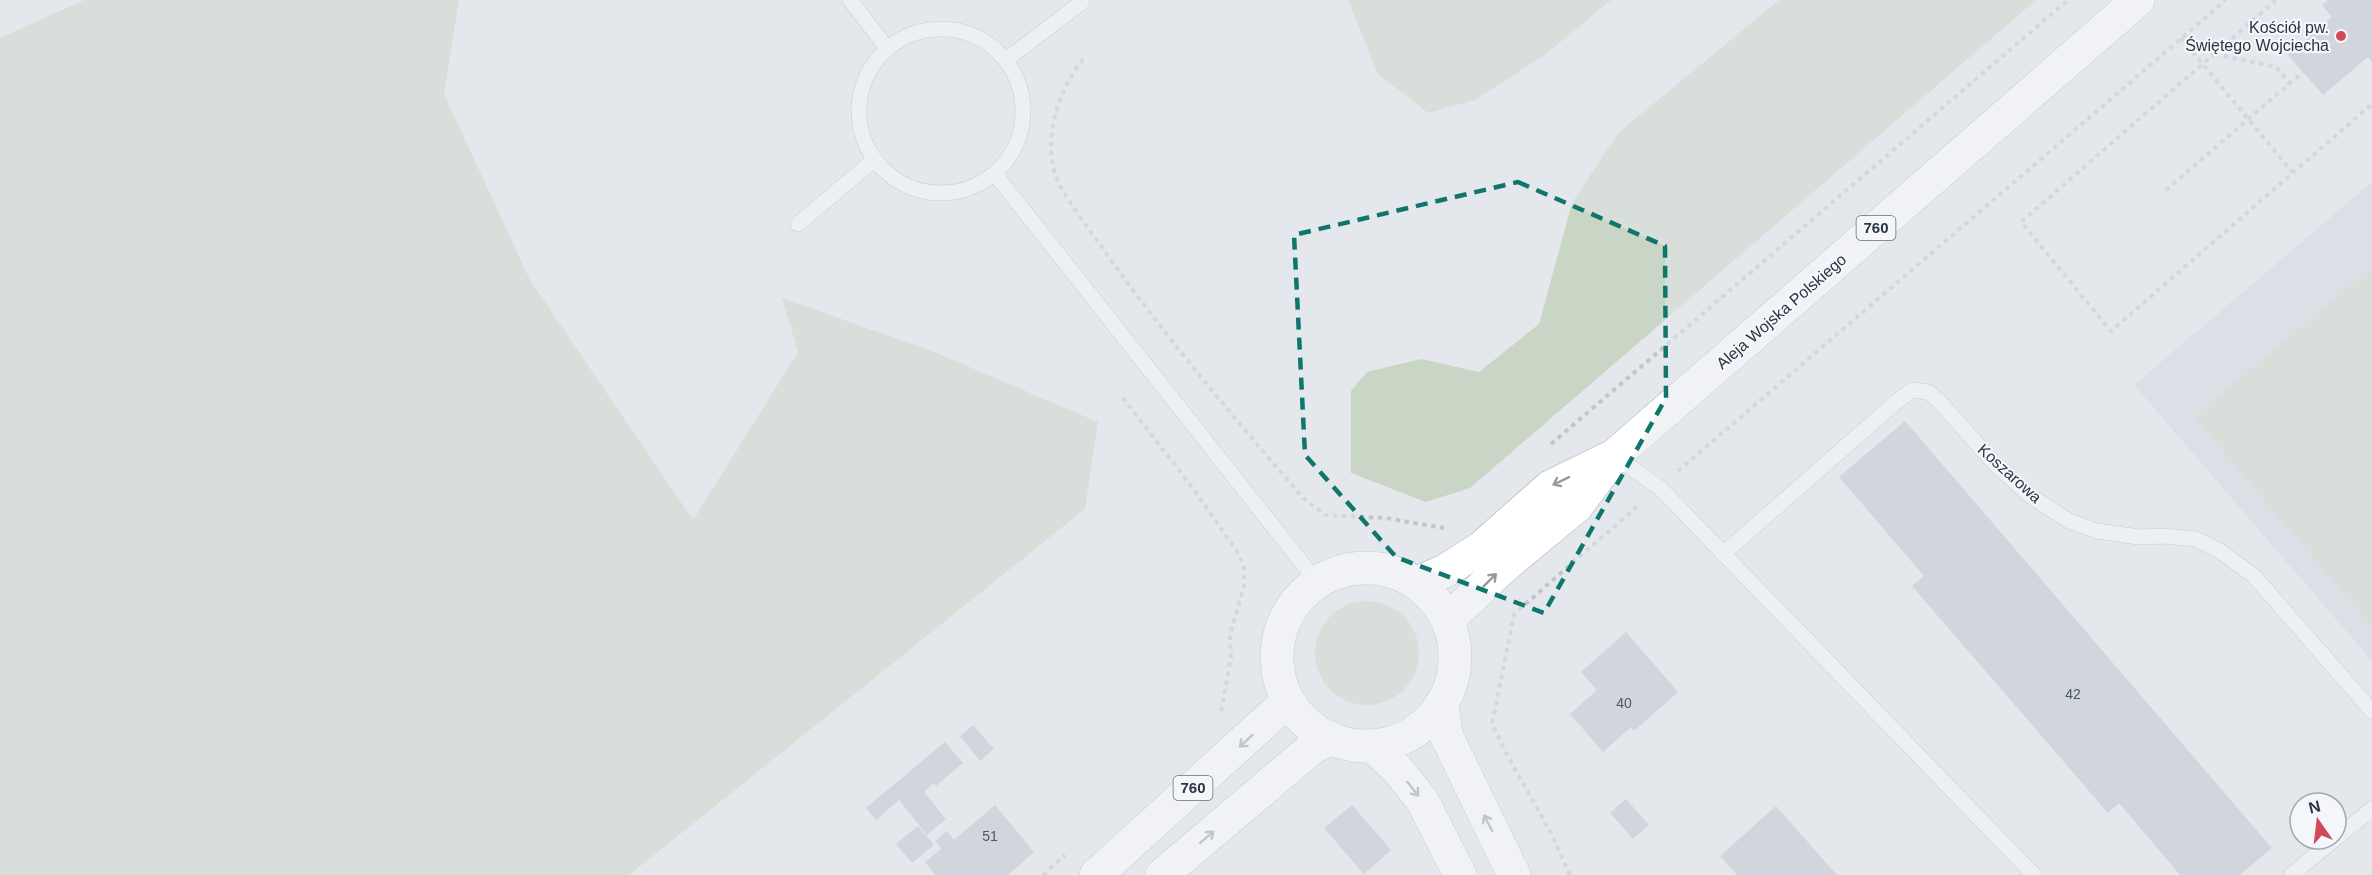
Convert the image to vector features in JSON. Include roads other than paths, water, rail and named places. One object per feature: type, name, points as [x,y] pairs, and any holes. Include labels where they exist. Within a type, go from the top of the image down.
[{"type":"main road","name":"Aleja Wojska Polskiego","points":[[1448,620],[1501,569],[1577,506],[1614,456],[2138,0]]},
{"type":"main road","name":"Aleja Wojska Polskiego","points":[[1416,583],[1445,571],[1481,548],[1550,487],[1614,456]]},
{"type":"main road","points":[[1366,568],[1393,572],[1416,583],[1436,602],[1448,620],[1454,641],[1455,663],[1451,685],[1442,704],[1429,721],[1393,742],[1373,746],[1347,744],[1322,735],[1302,718],[1288,701],[1280,681],[1277,659],[1279,637],[1287,617],[1299,598],[1317,582],[1339,572],[1366,568]]},
{"type":"main road","name":"760","points":[[1096,875],[1288,701]]},
{"type":"main road","points":[[1442,704],[1446,735],[1514,875]]},
{"type":"main road","name":"760","points":[[1162,875],[1312,748],[1331,738]]},
{"type":"main road","points":[[1373,746],[1397,769],[1422,800],[1460,875]]},
{"type":"lane","points":[[850,0],[887,48]]},
{"type":"lane","points":[[1006,60],[1082,2]]},
{"type":"lane","points":[[949,28],[971,34],[990,44],[1006,60],[1019,82],[1024,107],[1021,133],[1010,156],[995,174],[974,187],[952,193],[930,192],[909,187],[890,176],[874,160],[863,138],[858,114],[861,90],[871,67],[887,48],[906,36],[927,29],[949,28]]},
{"type":"lane","points":[[798,224],[874,160]]},
{"type":"lane","points":[[995,174],[1317,582]]},
{"type":"lane","name":"Koszarowa","points":[[1723,554],[1895,403],[1912,390],[1928,392],[1939,401],[1995,464],[2029,495],[2069,521],[2097,531],[2128,536],[2196,539],[2220,551],[2254,576],[2372,711]]},
{"type":"lane","points":[[1614,456],[1659,488],[2034,875]]},
{"type":"lane","points":[[2348,829],[2372,808]]},
{"type":"lane","points":[[2291,875],[2321,851]]},
{"type":"place","name":"Kościół pw. Świętego Wojciecha","points":[[2341,36]]}]
